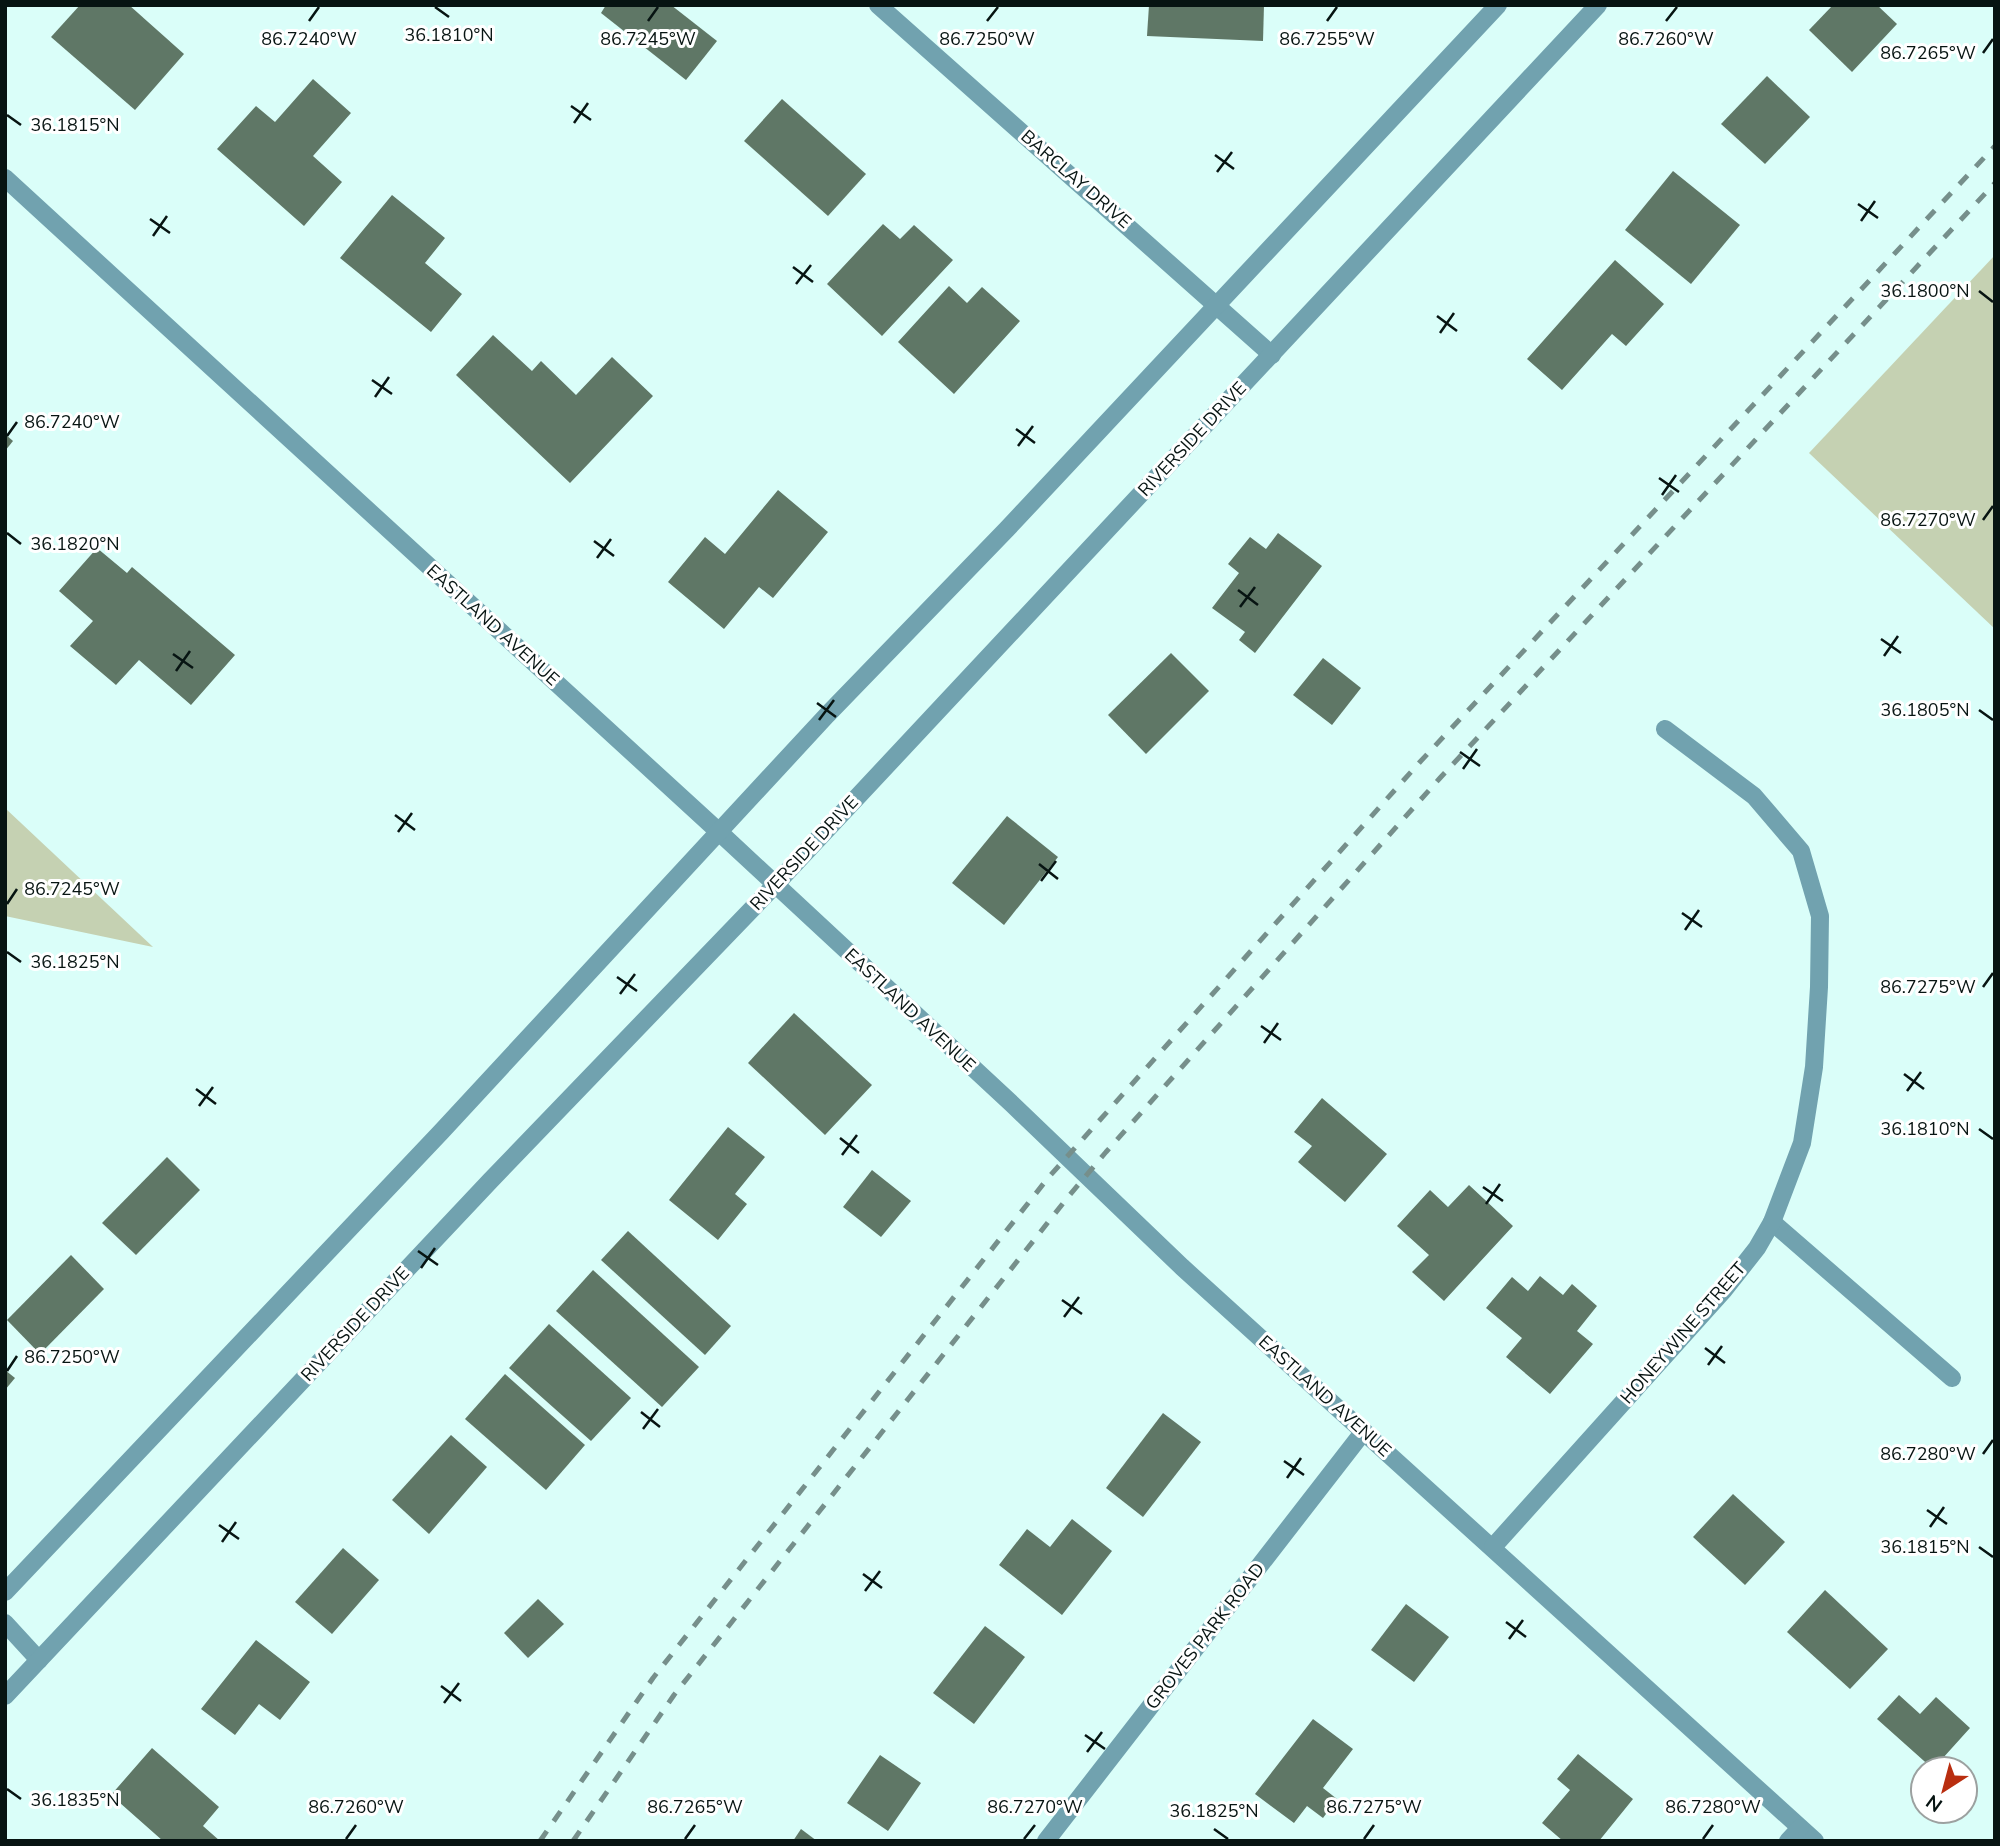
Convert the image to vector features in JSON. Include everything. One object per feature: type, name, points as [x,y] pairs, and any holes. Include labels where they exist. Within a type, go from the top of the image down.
[{"type":"street","name":"BARCLAY DRIVE","points":[[878,5],[1272,355]]},
{"type":"street","points":[[5,1592],[441,1132],[718,831],[1007,529],[1498,5]]},
{"type":"street","name":"RIVERSIDE DRIVE","points":[[5,1696],[490,1181],[775,885],[1598,5]]},
{"type":"street","name":"EASTLAND AVENUE","points":[[5,178],[718,831],[1012,1104],[1182,1267],[1493,1547],[1794,1834],[1815,1841]]},
{"type":"street","name":"HONEYWINE STREET","points":[[1493,1547],[1724,1290],[1757,1248],[1772,1222],[1802,1143],[1814,1067],[1820,916],[1801,851],[1754,796],[1665,729]]},
{"type":"street","points":[[1772,1222],[1952,1378]]},
{"type":"street","name":"GROVES PARK ROAD","points":[[1046,1841],[1364,1431]]},
{"type":"street","points":[[5,1623],[39,1660]]},
{"type":"green space","points":[[1995,255],[1995,629],[1809,453]]},
{"type":"green space","points":[[5,808],[153,947],[5,916]]},
{"type":"building","points":[[80,5],[129,5],[184,54],[135,110],[51,37]]},
{"type":"building","points":[[606,5],[671,5],[717,41],[686,80],[601,13]]},
{"type":"building","points":[[1149,5],[1264,5],[1263,41],[1147,36]]},
{"type":"building","points":[[1833,5],[1877,5],[1897,24],[1852,72],[1809,30]]},
{"type":"building","points":[[1767,76],[1810,117],[1765,164],[1721,124]]},
{"type":"building","points":[[313,79],[351,113],[313,156],[342,182],[304,226],[217,149],[256,106],[275,122]]},
{"type":"building","points":[[782,99],[866,174],[828,216],[744,141]]},
{"type":"building","points":[[1673,171],[1740,225],[1691,284],[1625,230]]},
{"type":"building","points":[[392,195],[445,238],[425,263],[462,294],[431,332],[340,258]]},
{"type":"building","points":[[883,224],[900,239],[914,225],[953,260],[882,336],[827,284]]},
{"type":"building","points":[[1615,260],[1664,304],[1626,346],[1612,334],[1562,390],[1527,359]]},
{"type":"building","points":[[949,286],[967,303],[982,287],[1020,321],[954,394],[898,342]]},
{"type":"building","points":[[493,335],[532,371],[541,361],[576,395],[612,357],[653,396],[570,483],[456,375]]},
{"type":"building","points":[[5,434],[13,441],[5,451]]},
{"type":"building","points":[[778,490],[828,532],[773,598],[759,587],[724,629],[668,582],[705,537],[725,554]]},
{"type":"building","points":[[1278,533],[1322,566],[1255,653],[1239,640],[1245,632],[1212,608],[1239,573],[1228,564],[1250,537],[1266,549]]},
{"type":"building","points":[[97,548],[127,573],[132,567],[235,655],[191,705],[139,660],[116,685],[70,646],[93,621],[59,591]]},
{"type":"building","points":[[1171,653],[1209,691],[1146,754],[1108,715]]},
{"type":"building","points":[[1323,658],[1361,688],[1332,725],[1293,695]]},
{"type":"building","points":[[1007,816],[1058,857],[1004,925],[952,883]]},
{"type":"building","points":[[794,1013],[872,1085],[825,1135],[748,1063]]},
{"type":"building","points":[[1322,1098],[1387,1154],[1345,1202],[1298,1162],[1312,1146],[1294,1132]]},
{"type":"building","points":[[728,1127],[765,1157],[735,1194],[747,1204],[718,1240],[669,1200]]},
{"type":"building","points":[[167,1157],[200,1190],[136,1255],[102,1223]]},
{"type":"building","points":[[872,1170],[911,1201],[881,1237],[843,1207]]},
{"type":"building","points":[[1469,1185],[1513,1226],[1444,1301],[1412,1272],[1429,1255],[1397,1226],[1430,1190],[1448,1207]]},
{"type":"building","points":[[628,1231],[731,1326],[705,1355],[601,1260]]},
{"type":"building","points":[[71,1255],[104,1289],[40,1354],[7,1320]]},
{"type":"building","points":[[593,1270],[699,1367],[662,1407],[556,1311]]},
{"type":"building","points":[[1540,1276],[1563,1295],[1572,1284],[1597,1306],[1577,1331],[1593,1344],[1550,1394],[1506,1357],[1522,1338],[1486,1308],[1512,1277],[1528,1291]]},
{"type":"building","points":[[549,1324],[631,1398],[591,1441],[509,1368]]},
{"type":"building","points":[[5,1370],[15,1378],[5,1390]]},
{"type":"building","points":[[505,1374],[585,1445],[546,1490],[465,1419]]},
{"type":"building","points":[[1163,1413],[1201,1442],[1143,1517],[1106,1488]]},
{"type":"building","points":[[451,1435],[487,1467],[429,1534],[392,1500]]},
{"type":"building","points":[[1733,1494],[1785,1542],[1745,1585],[1693,1537]]},
{"type":"building","points":[[1072,1519],[1112,1551],[1062,1615],[999,1565],[1027,1529],[1050,1547]]},
{"type":"building","points":[[343,1548],[379,1580],[332,1634],[295,1602]]},
{"type":"building","points":[[1825,1590],[1888,1649],[1850,1689],[1787,1632]]},
{"type":"building","points":[[538,1599],[564,1624],[528,1658],[504,1633]]},
{"type":"building","points":[[1406,1604],[1449,1637],[1414,1682],[1371,1650]]},
{"type":"building","points":[[985,1626],[1025,1657],[974,1724],[933,1693]]},
{"type":"building","points":[[256,1640],[310,1682],[280,1720],[259,1704],[235,1735],[201,1709]]},
{"type":"building","points":[[1899,1695],[1920,1714],[1936,1697],[1970,1728],[1946,1755],[1917,1755],[1877,1719]]},
{"type":"building","points":[[1313,1719],[1353,1749],[1323,1788],[1337,1799],[1323,1818],[1307,1806],[1294,1823],[1255,1794]]},
{"type":"building","points":[[152,1748],[219,1807],[203,1826],[220,1841],[163,1841],[111,1795]]},
{"type":"building","points":[[1578,1754],[1633,1799],[1599,1841],[1563,1841],[1542,1823],[1570,1790],[1557,1779]]},
{"type":"building","points":[[880,1755],[921,1783],[888,1831],[847,1803]]},
{"type":"building","points":[[801,1829],[817,1841],[793,1841]]},
{"type":"railway","points":[[540,1841],[653,1678],[1048,1178],[1419,763],[1995,146]]},
{"type":"railway","points":[[573,1841],[674,1695],[1106,1152],[1440,778],[1995,183]]}]
